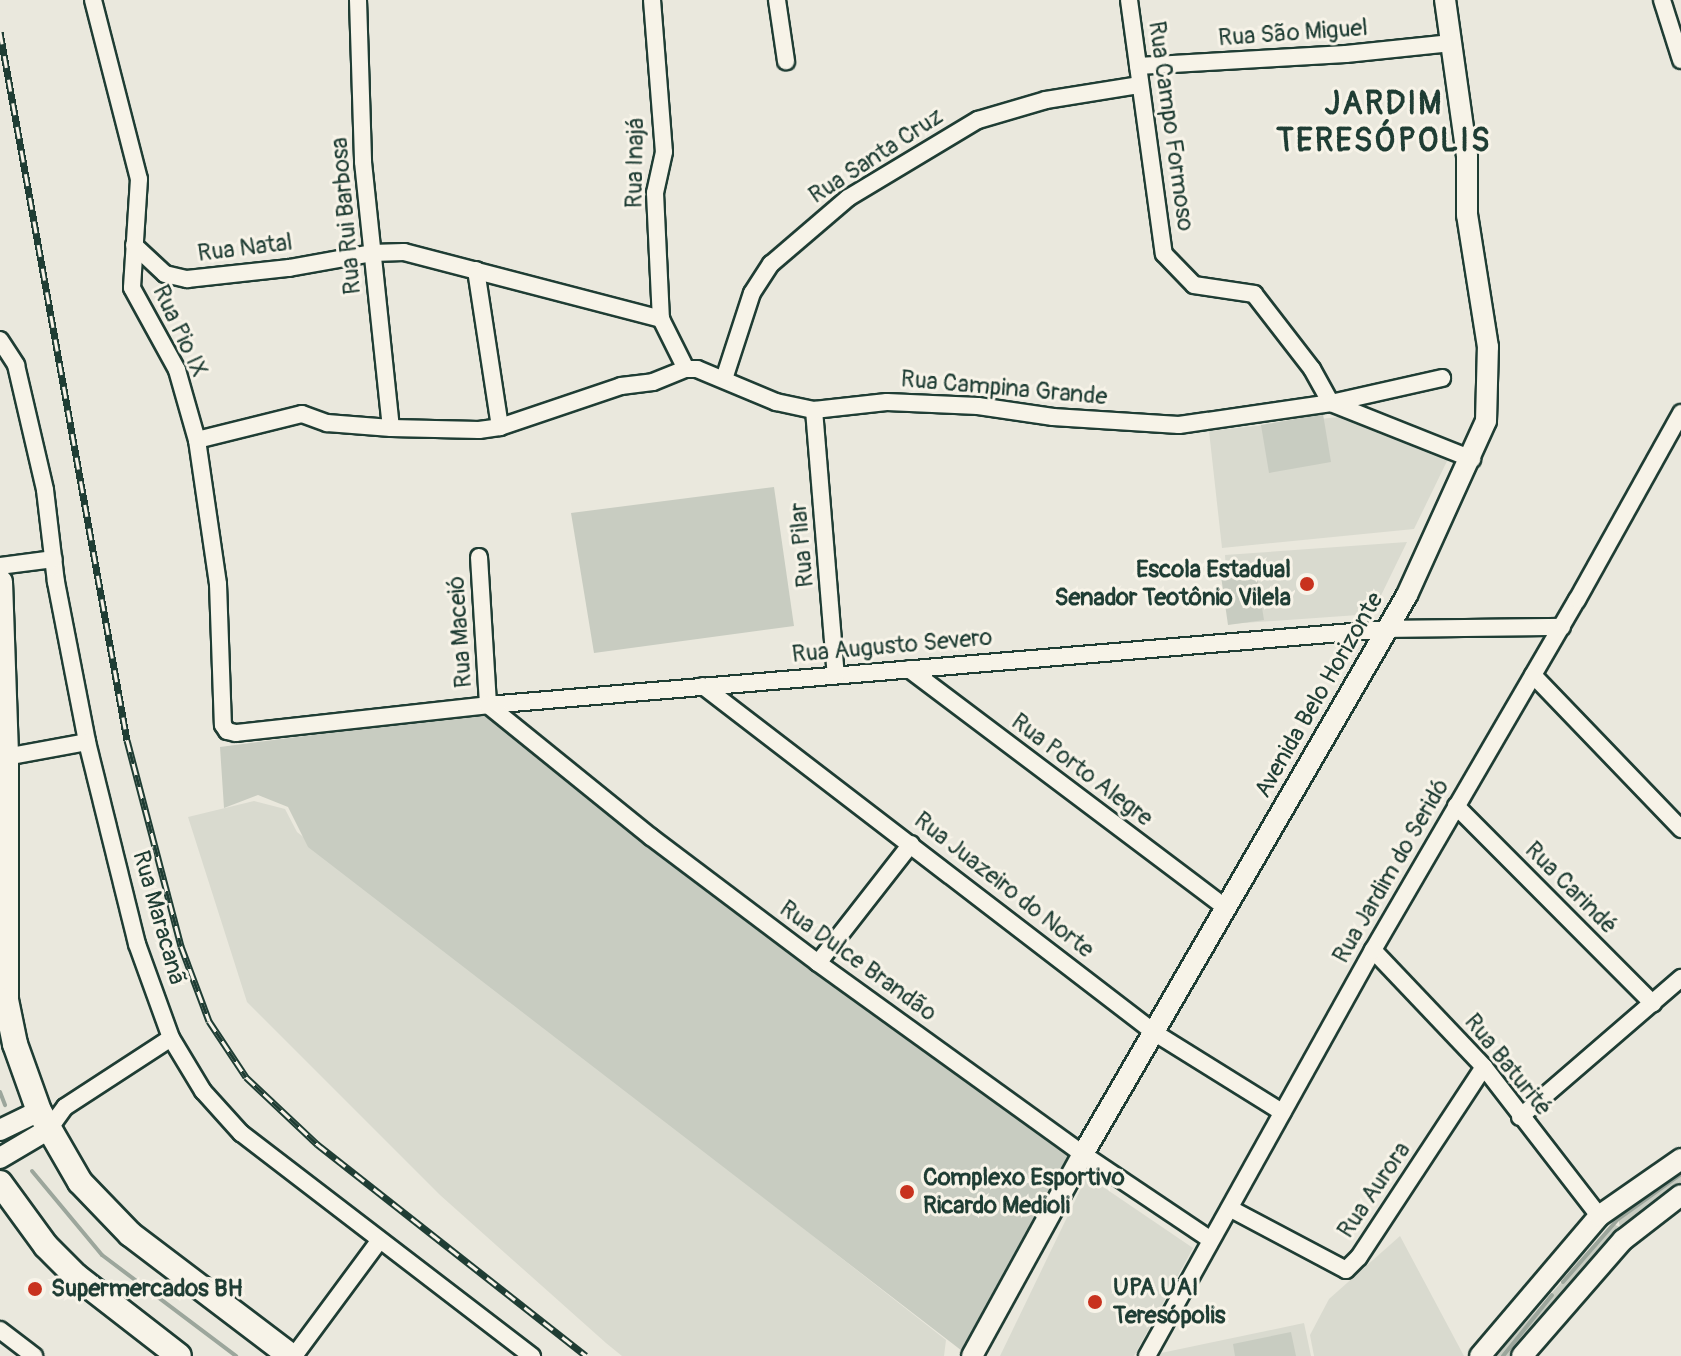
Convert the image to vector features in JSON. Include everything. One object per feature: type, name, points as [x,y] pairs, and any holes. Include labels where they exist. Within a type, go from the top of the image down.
[{"type":"main road","points":[[0,582],[6,757],[6,1000],[15,1044],[44,1120],[80,1182],[130,1234],[292,1356]]},
{"type":"main road","points":[[0,1183],[46,1246],[76,1276],[179,1356]]},
{"type":"street","name":"Rua Pio IX","points":[[93,0],[139,179],[132,288],[177,370],[197,440],[218,584],[223,725],[227,731]]},
{"type":"street","name":"Rua Rui Barbosa","points":[[358,0],[363,162],[391,428]]},
{"type":"street","name":"Rua Inajá","points":[[652,0],[664,152],[655,193],[661,319],[686,369]]},
{"type":"street","points":[[777,0],[786,61]]},
{"type":"street","name":"Rua Campo Formoso","points":[[1129,0],[1164,254],[1194,285],[1254,294],[1312,369],[1331,403]]},
{"type":"street","name":"Avenida Belo Horizonte","points":[[972,1356],[1083,1154],[1388,629],[1472,459],[1486,421],[1488,347],[1467,215],[1467,156],[1445,0]]},
{"type":"street","points":[[1662,0],[1681,60]]},
{"type":"street","name":"Rua São Miguel","points":[[1138,66],[1346,54],[1451,43]]},
{"type":"street","name":"Rua Santa Cruz","points":[[724,379],[752,293],[771,264],[848,198],[978,120],[1046,100],[1140,85]]},
{"type":"street","name":"Rua Natal","points":[[134,245],[165,274],[187,279],[289,268],[372,253],[404,252],[661,319]]},
{"type":"street","points":[[476,270],[500,427]]},
{"type":"street","name":"Rua Maracanã","points":[[0,340],[16,365],[45,490],[54,559],[87,742],[137,944],[171,1038],[203,1091],[241,1133],[532,1356]]},
{"type":"street","points":[[197,440],[302,414],[327,423],[391,428],[479,430],[500,427],[621,386],[653,382],[686,369]]},
{"type":"street","name":"Rua Campina Grande","points":[[686,369],[697,369],[776,402],[814,410],[874,402],[902,403],[1179,425],[1331,403],[1442,378]]},
{"type":"street","points":[[1331,403],[1472,459]]},
{"type":"street","name":"Rua Pilar","points":[[814,410],[836,675]]},
{"type":"street","name":"Rua Jardim do Seridó","points":[[1147,1356],[1373,950],[1562,627],[1680,416]]},
{"type":"street","name":"Rua Maceió","points":[[479,557],[488,705]]},
{"type":"street","points":[[0,566],[54,559]]},
{"type":"street","name":"Rua Augusto Severo","points":[[227,731],[236,733],[488,705],[703,686],[1388,629],[1562,627]]},
{"type":"street","name":"Rua Porto Alegre","points":[[909,669],[1227,909]]},
{"type":"street","points":[[1533,675],[1681,829]]},
{"type":"street","name":"Rua Juazeiro do Norte","points":[[703,686],[1155,1033],[1282,1112]]},
{"type":"street","name":"Rua Dulce Brandão","points":[[488,705],[651,837],[818,963],[1083,1154],[1211,1240]]},
{"type":"street","points":[[6,757],[87,742]]},
{"type":"street","name":"Rua Carindé","points":[[1456,806],[1653,1004]]},
{"type":"street","points":[[818,963],[911,844]]},
{"type":"street","name":"Rua Baturité","points":[[1373,950],[1484,1067],[1599,1216]]},
{"type":"street","points":[[1520,1117],[1681,978]]},
{"type":"street","points":[[0,1158],[44,1120],[171,1038]]},
{"type":"street","name":"Rua Aurora","points":[[1231,1209],[1346,1270],[1359,1257],[1484,1067]]},
{"type":"street","points":[[0,1130],[44,1120]]},
{"type":"street","points":[[1480,1356],[1599,1216],[1681,1159]]},
{"type":"street","points":[[1522,1356],[1623,1240],[1681,1195]]},
{"type":"street","points":[[292,1356],[379,1241]]},
{"type":"street","points":[[0,1330],[34,1356]]},
{"type":"shaded area","points":[[1323,414],[1331,462],[1269,473],[1261,425]]},
{"type":"shaded area","points":[[1348,416],[1449,457],[1414,529],[1222,548],[1209,431]]},
{"type":"shaded area","points":[[774,487],[794,626],[594,653],[571,513]]},
{"type":"shaded area","name":"Escola Estadual Senador Teotônio Vilela","points":[[1407,542],[1372,614],[1229,624],[1225,555]]},
{"type":"shaded area","points":[[1255,564],[1264,620],[1228,625],[1220,569]]},
{"type":"shaded area","points":[[484,713],[1079,1158],[966,1354],[308,847],[288,807],[258,795],[224,808],[220,747]]},
{"type":"shaded area","points":[[254,801],[285,809],[297,832],[946,1340],[944,1356],[622,1356],[440,1195],[247,1002],[188,817]]},
{"type":"shaded area","points":[[1681,1174],[1681,1187],[1621,1228],[1509,1356],[1496,1356],[1613,1224],[1620,1227],[1618,1219]]},
{"type":"shaded area","name":"UPA UAI Teresópolis","points":[[1087,1176],[1193,1248],[1134,1356],[1000,1356]]},
{"type":"shaded area","points":[[1400,1236],[1464,1356],[1314,1356],[1310,1335],[1329,1299]]},
{"type":"shaded area","points":[[1304,1323],[1311,1356],[1159,1356],[1161,1353]]},
{"type":"shaded area","points":[[1291,1332],[1296,1356],[1235,1356],[1233,1344]]},
{"type":"waterway","points":[[0,1092],[5,1105]]},
{"type":"waterway","points":[[32,1171],[102,1255],[236,1356]]},
{"type":"waterway","points":[[1563,1282],[1618,1219],[1681,1174]]},
{"type":"waterway","points":[[1503,1356],[1552,1295]]},
{"type":"railway","points":[[0,32],[127,740],[181,946],[209,1021],[246,1077],[317,1144],[586,1356]]},
{"type":"place","name":"Escola Estadual Senador Teotônio Vilela","points":[[1307,584]]},
{"type":"place","name":"Complexo Esportivo Ricardo Medioli","points":[[907,1192]]},
{"type":"place","name":"Supermercados BH","points":[[35,1289]]},
{"type":"place","name":"UPA UAI Teresópolis","points":[[1095,1302]]},
{"type":"district","name":"JARDIM TERESÓPOLIS","points":[[1384,124]]}]
